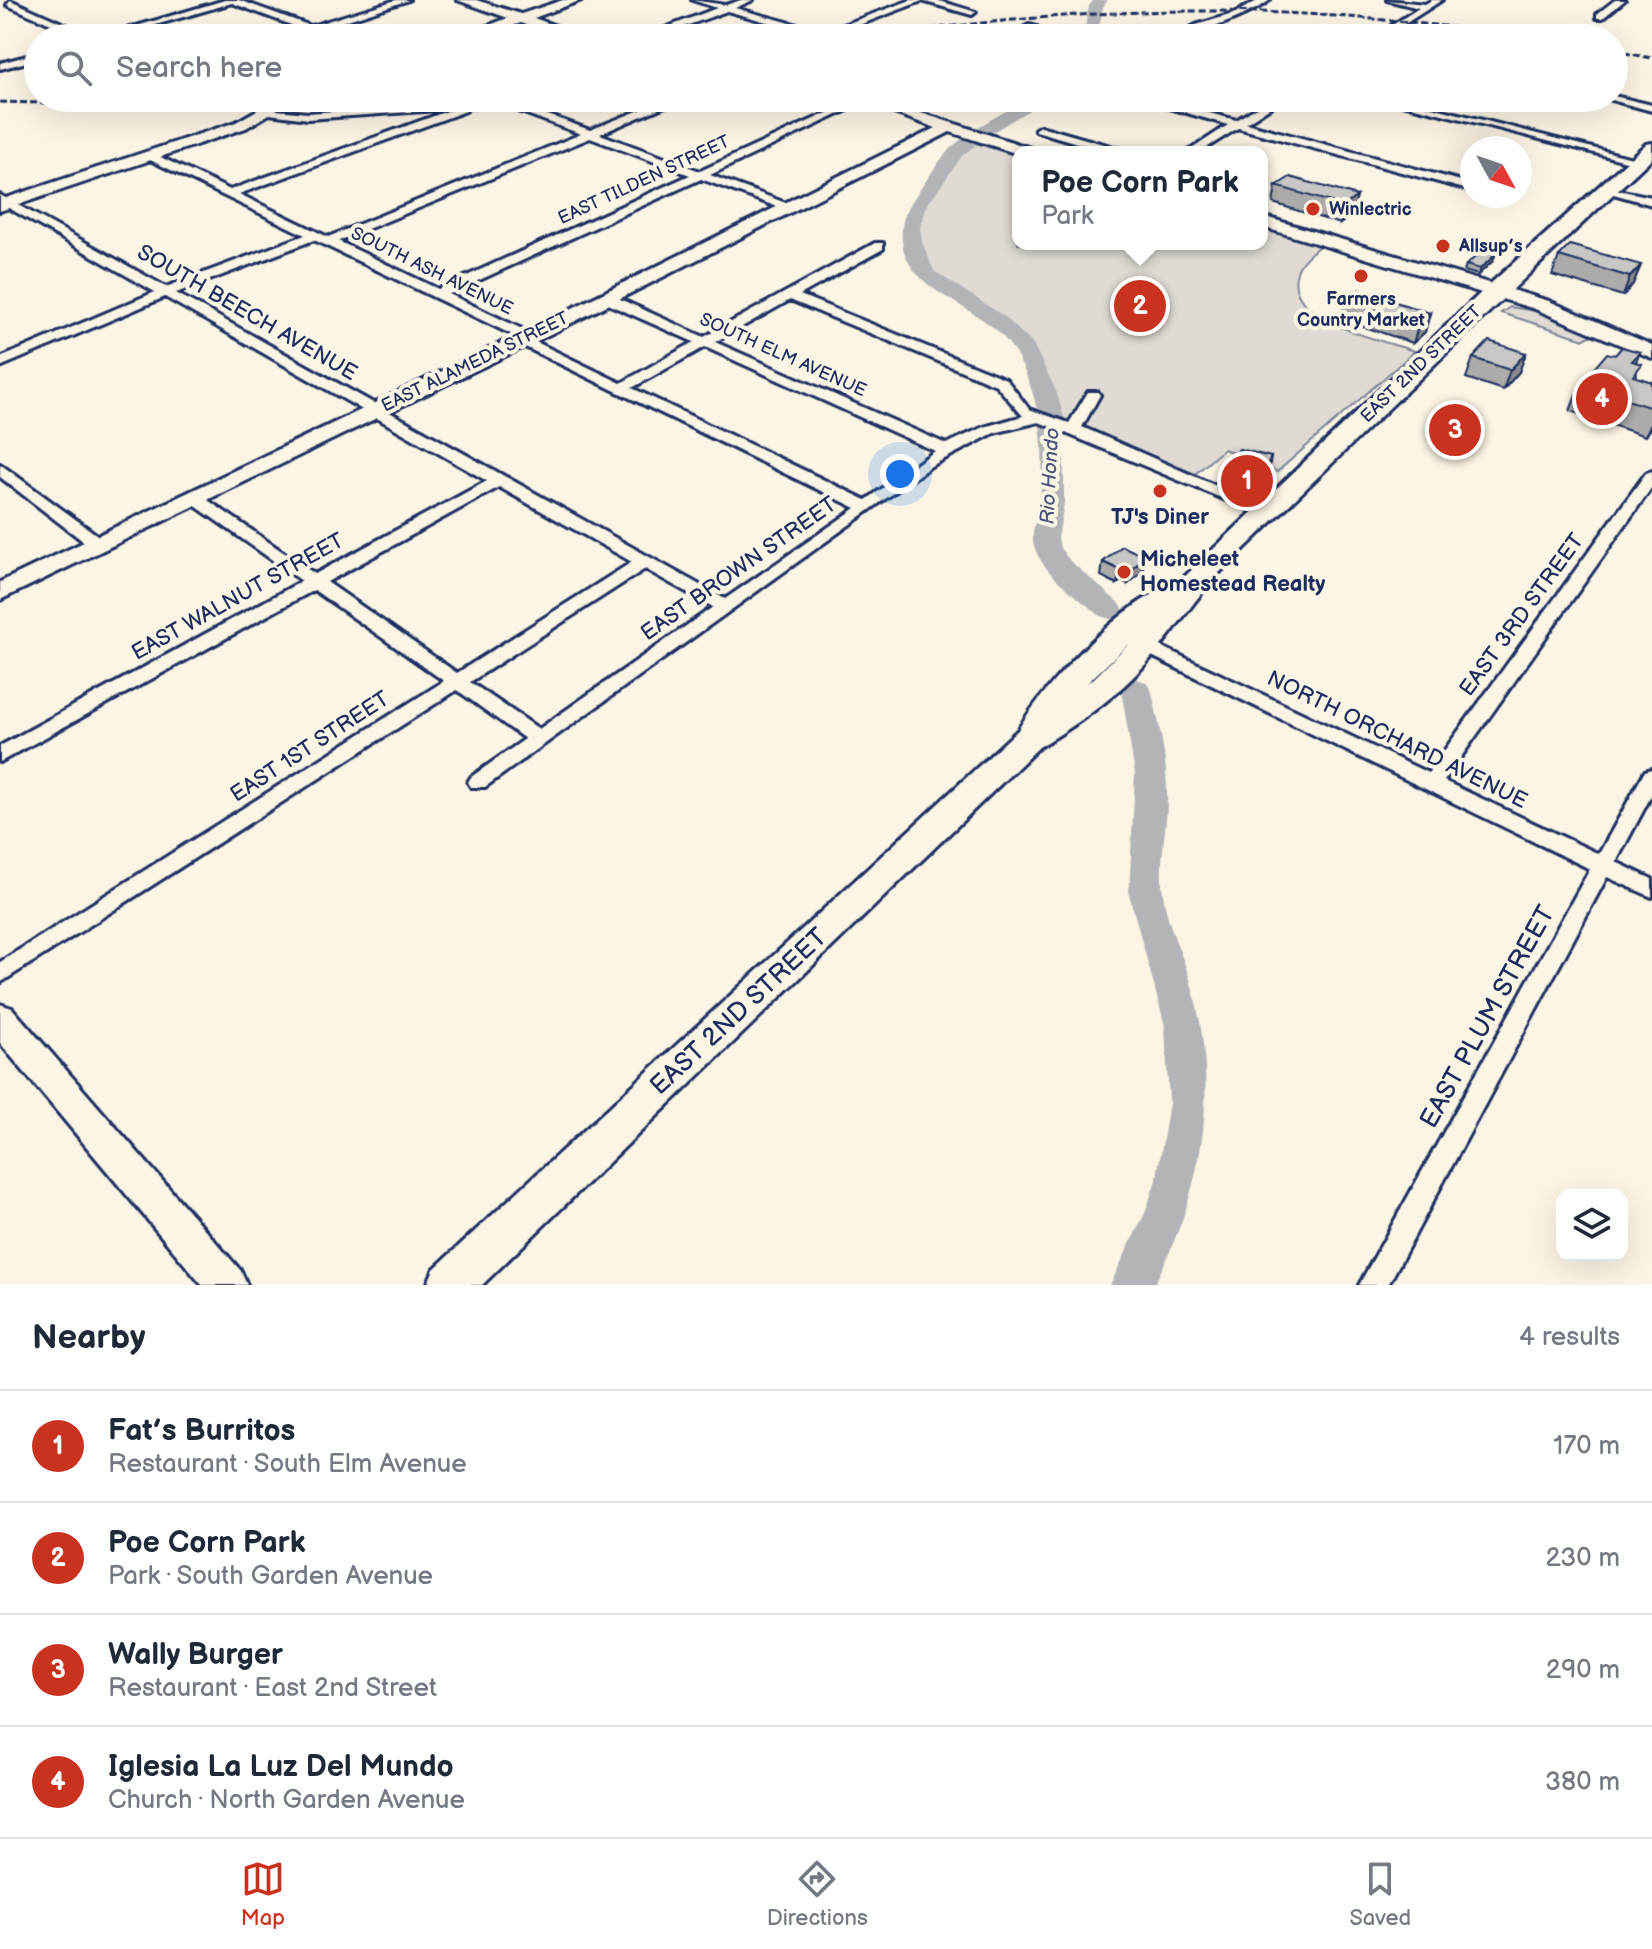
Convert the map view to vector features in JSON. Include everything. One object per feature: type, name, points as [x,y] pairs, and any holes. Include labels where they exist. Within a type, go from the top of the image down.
[{"type":"main road","name":"EAST 2ND STREET","points":[[450,1285],[1028,739],[1079,706],[1133,639],[1497,290],[1645,155]]},
{"type":"street","points":[[5,5],[24,0]]},
{"type":"street","points":[[149,24],[233,0],[298,24]]},
{"type":"street","points":[[327,24],[405,0]]},
{"type":"street","points":[[463,0],[539,24]]},
{"type":"street","points":[[503,24],[576,0]]},
{"type":"street","points":[[696,0],[784,24]]},
{"type":"street","points":[[682,24],[749,0]]},
{"type":"street","points":[[855,24],[919,0]]},
{"type":"street","points":[[926,0],[972,12]]},
{"type":"street","points":[[1209,24],[1236,16],[1266,0]]},
{"type":"street","points":[[1391,0],[1426,7]]},
{"type":"street","points":[[1399,24],[1438,0]]},
{"type":"street","points":[[1600,16],[1621,0]]},
{"type":"street","points":[[5,5],[55,24]]},
{"type":"street","points":[[0,66],[24,60]]},
{"type":"street","points":[[1628,102],[1652,108]]},
{"type":"street","points":[[3,202],[241,125],[267,112]]},
{"type":"street","points":[[277,112],[308,116],[355,112]]},
{"type":"street","points":[[230,194],[453,112]]},
{"type":"street","points":[[530,112],[790,208]]},
{"type":"street","points":[[1,361],[166,292],[321,238],[644,112]]},
{"type":"street","name":"EAST TILDEN STREET","points":[[439,294],[839,112]]},
{"type":"street","points":[[905,112],[1012,147]]},
{"type":"street","points":[[1191,112],[1460,185]]},
{"type":"street","points":[[1202,146],[1257,112]]},
{"type":"street","points":[[1448,112],[1645,155]]},
{"type":"street","points":[[1040,129],[1099,146]]},
{"type":"street","name":"EAST ALAMEDA STREET","points":[[0,592],[957,130]]},
{"type":"street","name":"SOUTH ASH AVENUE","points":[[150,156],[439,294],[620,389],[867,507]]},
{"type":"street","points":[[1607,189],[1652,201]]},
{"type":"street","name":"SOUTH BEECH AVENUE","points":[[3,202],[724,606]]},
{"type":"street","points":[[1268,223],[1497,290],[1570,315],[1652,352]]},
{"type":"street","points":[[620,389],[879,246]]},
{"type":"street","points":[[791,296],[995,380],[1010,391],[1024,412],[1069,427],[1268,512]]},
{"type":"street","name":"SOUTH ELM AVENUE","points":[[606,298],[944,449]]},
{"type":"street","points":[[1069,427],[1093,395]]},
{"type":"street","name":"EAST BROWN STREET","points":[[478,782],[867,507],[944,449],[977,434],[1040,418]]},
{"type":"street","points":[[0,469],[98,544]]},
{"type":"street","name":"EAST 3RD STREET","points":[[1432,783],[1652,476]]},
{"type":"street","name":"EAST WALNUT STREET","points":[[0,755],[498,481]]},
{"type":"street","points":[[193,497],[538,738]]},
{"type":"street","name":"EAST 1ST STREET","points":[[0,974],[645,561]]},
{"type":"street","name":"NORTH ORCHARD AVENUE","points":[[1133,639],[1652,889]]},
{"type":"street","name":"EAST PLUM STREET","points":[[1373,1285],[1652,776]]},
{"type":"street","points":[[0,1018],[227,1285]]},
{"type":"shaded area","points":[[969,141],[1012,154],[1012,250],[1268,250],[1268,230],[1321,244],[1304,260],[1297,272],[1296,289],[1304,304],[1338,326],[1415,351],[1277,472],[1224,449],[1195,474],[1053,415],[1022,344],[998,321],[926,275],[915,255],[911,227],[918,205],[956,152]]},
{"type":"shaded area","points":[[1510,307],[1542,312],[1595,334],[1584,339],[1501,313]]},
{"type":"building","points":[[1290,177],[1357,196],[1344,206],[1276,186]]},
{"type":"building","points":[[1570,245],[1641,265],[1630,277],[1559,256]]},
{"type":"building","points":[[1482,251],[1495,255],[1480,269],[1466,265]]},
{"type":"building","points":[[1358,290],[1430,313],[1419,324],[1346,300]]},
{"type":"building","points":[[1489,341],[1526,353],[1510,370],[1473,358]]},
{"type":"building","points":[[1622,347],[1640,352],[1632,361],[1642,364],[1633,376],[1652,382],[1652,408],[1580,385],[1607,353],[1615,355]]},
{"type":"building","points":[[1239,449],[1271,457],[1264,472],[1231,464]]},
{"type":"building","points":[[1122,546],[1146,557],[1130,570],[1123,567],[1120,570],[1103,562]]},
{"type":"waterway","name":"Rio Hondo","points":[[1093,24],[1096,6],[1101,0]]},
{"type":"waterway","name":"Rio Hondo","points":[[1016,112],[982,131],[956,152],[918,205],[911,227],[912,242],[926,275],[998,321],[1022,344],[1045,391],[1053,418],[1052,503],[1045,538],[1047,549],[1061,567],[1110,610]]},
{"type":"waterway","name":"Rio Hondo","points":[[1131,1285],[1150,1250],[1177,1177],[1188,1103],[1188,1065],[1183,1026],[1146,894],[1151,774],[1136,689]]},
{"type":"railway","points":[[974,24],[1116,13],[1201,11],[1286,13],[1424,24]]},
{"type":"railway","points":[[1628,54],[1652,58]]},
{"type":"railway","points":[[0,102],[24,103]]},
{"type":"place","name":"Winlectric","points":[[1313,209]]},
{"type":"place","name":"Allsup’s","points":[[1443,246]]},
{"type":"place","name":"Farmers Country Market","points":[[1361,276]]},
{"type":"place","name":"Poe Corn Park","points":[[1140,306]]},
{"type":"place","name":"Iglesia La Luz Del Mundo","points":[[1602,399]]},
{"type":"place","name":"Wally Burger","points":[[1455,430]]},
{"type":"place","name":"Fat’s Burritos","points":[[1247,481]]},
{"type":"place","name":"TJ's Diner","points":[[1160,491]]},
{"type":"place","name":"Micheleet Homestead Realty","points":[[1124,572]]}]
